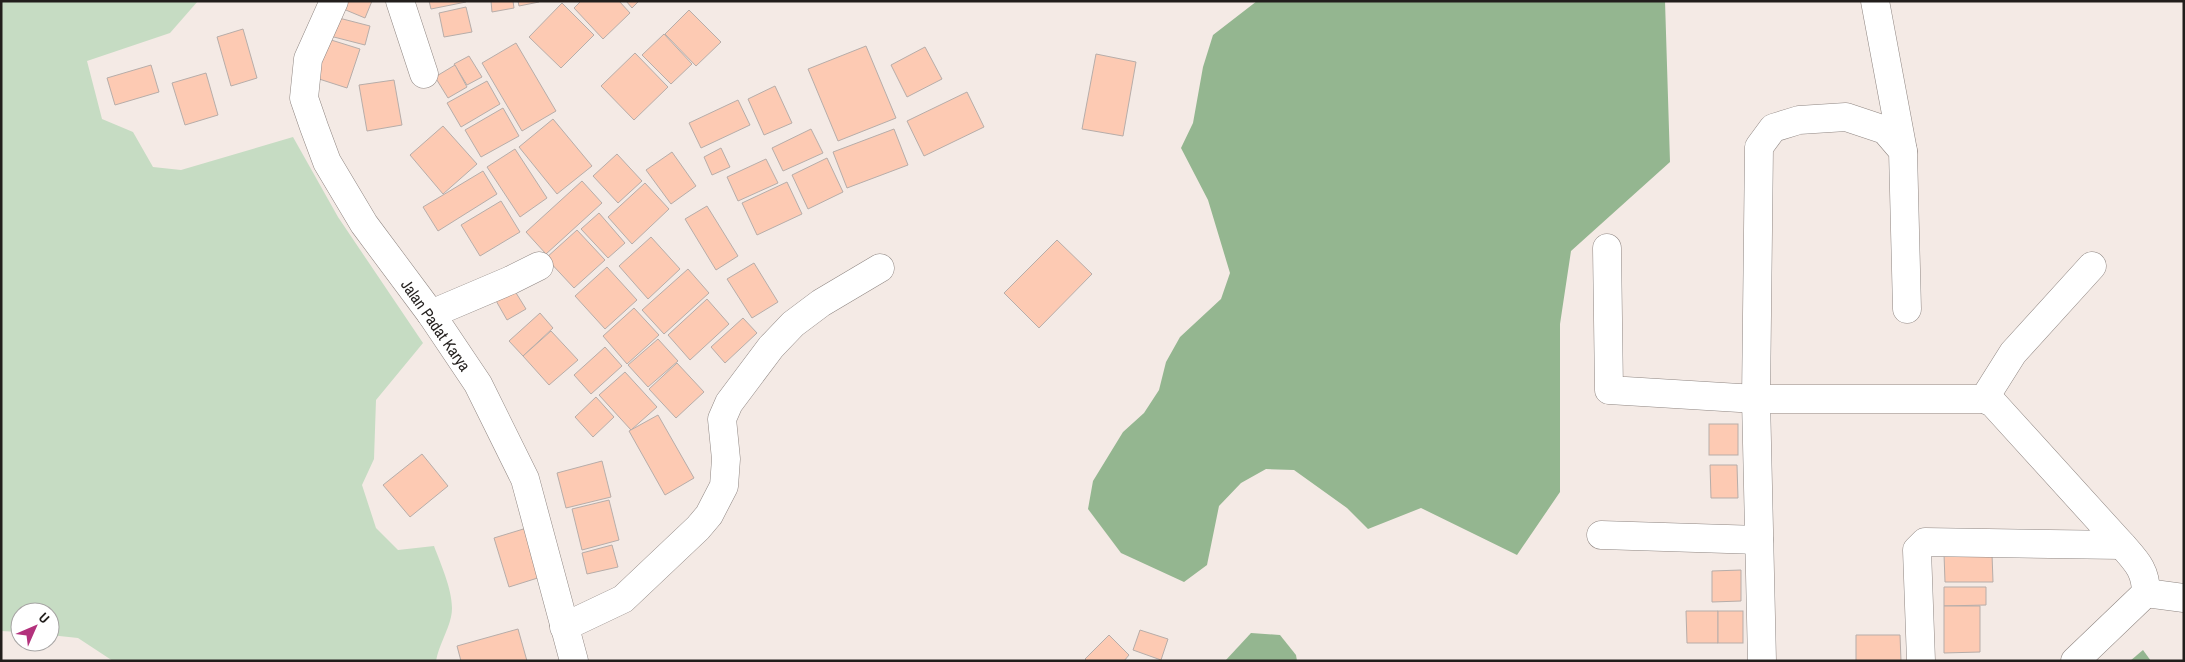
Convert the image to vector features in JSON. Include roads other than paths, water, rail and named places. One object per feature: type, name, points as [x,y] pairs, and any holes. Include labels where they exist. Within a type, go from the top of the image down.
[{"type":"street","name":"Jalan Padat Karya","points":[[334,1],[308,59],[304,98],[327,162],[364,224],[431,314],[478,384],[525,479],[574,661]]},
{"type":"street","points":[[400,1],[424,74]]},
{"type":"street","points":[[1875,1],[1903,151],[1907,309]]},
{"type":"street","points":[[1762,661],[1756,399],[1759,147],[1773,128],[1799,120],[1846,117],[1884,130],[1903,151]]},
{"type":"street","points":[[1607,248],[1609,390],[1756,399],[1990,400],[2122,545],[2141,568],[2146,579],[2146,593],[2075,661]]},
{"type":"street","points":[[431,314],[539,266]]},
{"type":"street","points":[[1984,399],[2013,354],[2092,266]]},
{"type":"street","points":[[564,627],[623,599],[698,528],[709,515],[724,486],[726,459],[722,419],[729,403],[771,346],[793,324],[821,303],[880,268]]},
{"type":"street","points":[[1601,535],[1759,540]]},
{"type":"street","points":[[1922,661],[1917,550],[1925,542],[2122,545]]},
{"type":"street","points":[[2146,593],[2184,598]]}]
